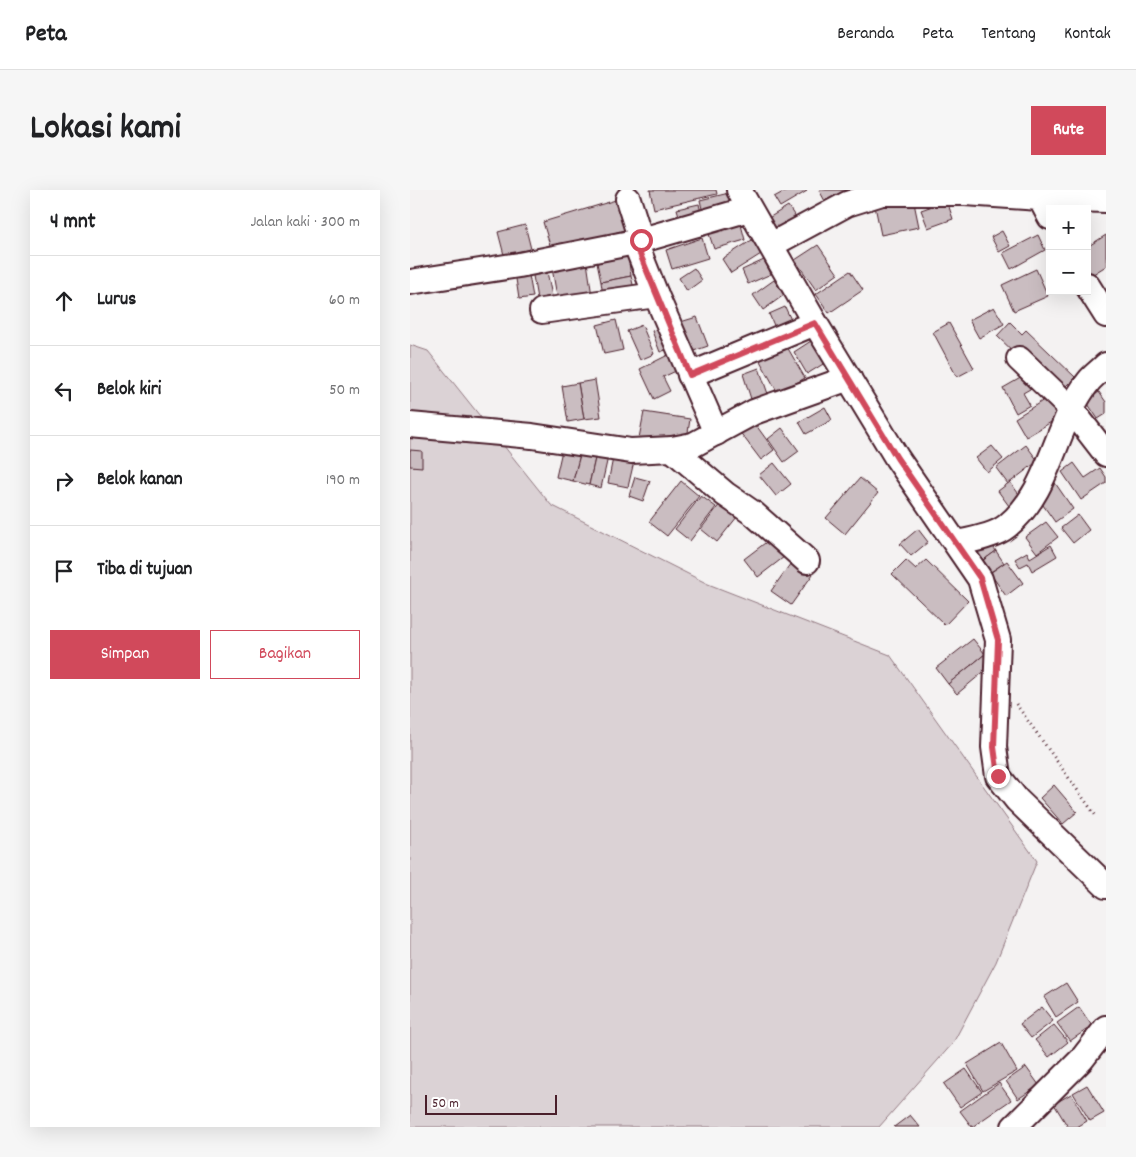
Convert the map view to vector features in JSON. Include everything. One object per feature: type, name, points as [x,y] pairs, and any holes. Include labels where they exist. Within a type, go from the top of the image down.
[{"type":"street","points":[[771,245],[847,204],[882,193],[965,194],[1041,202],[1106,200]]},
{"type":"street","points":[[628,199],[638,241],[656,295],[716,434]]},
{"type":"street","points":[[410,282],[519,265],[638,241],[744,200],[815,323],[897,458],[980,578],[998,640],[994,747],[998,776],[1017,800],[1106,886]]},
{"type":"street","points":[[1091,291],[1106,315]]},
{"type":"street","points":[[542,312],[656,295]]},
{"type":"street","points":[[690,375],[815,323]]},
{"type":"street","points":[[1019,359],[1072,410],[1106,454]]},
{"type":"street","points":[[957,543],[973,540],[1006,527],[1024,509],[1036,490],[1072,410],[1089,381],[1106,365]]},
{"type":"street","points":[[410,425],[532,436],[631,451],[672,449],[693,445],[754,412],[849,378]]},
{"type":"street","points":[[672,449],[725,494],[754,514],[807,561]]},
{"type":"street","points":[[1014,1127],[1082,1059],[1106,1028]]},
{"type":"path","points":[[998,679],[1096,816]]},
{"type":"shaded area","points":[[410,345],[428,351],[551,505],[708,584],[890,655],[1037,861],[996,962],[953,1043],[879,1127],[410,1127]]},
{"type":"building","points":[[650,190],[716,190],[717,194],[654,209]]},
{"type":"building","points":[[787,190],[807,191],[780,207],[774,197]]},
{"type":"building","points":[[819,190],[851,190],[852,191],[826,203]]},
{"type":"building","points":[[729,193],[732,206],[703,213],[700,200]]},
{"type":"building","points":[[913,198],[919,227],[881,235],[875,206]]},
{"type":"building","points":[[619,199],[627,229],[552,252],[543,222]]},
{"type":"building","points":[[947,201],[953,219],[928,228],[921,210]]},
{"type":"building","points":[[699,204],[701,213],[680,219],[677,209]]},
{"type":"building","points":[[788,206],[798,221],[777,235],[767,219]]},
{"type":"building","points":[[740,221],[745,240],[714,249],[708,231]]},
{"type":"building","points":[[525,225],[531,249],[504,255],[498,232]]},
{"type":"building","points":[[1002,231],[1010,246],[999,252],[991,237]]},
{"type":"building","points":[[1038,235],[1045,250],[1011,269],[1003,253]]},
{"type":"building","points":[[1106,235],[1106,266],[1091,275],[1091,250],[1091,244]]},
{"type":"building","points":[[702,238],[708,258],[672,269],[666,250]]},
{"type":"building","points":[[752,240],[761,254],[731,273],[722,259]]},
{"type":"building","points":[[818,245],[838,274],[816,290],[795,260]]},
{"type":"building","points":[[628,256],[631,276],[601,282],[597,263]]},
{"type":"building","points":[[764,260],[771,274],[748,284],[742,270]]},
{"type":"building","points":[[587,262],[592,296],[558,302],[552,268]]},
{"type":"building","points":[[546,267],[552,296],[537,299],[532,270]]},
{"type":"building","points":[[694,268],[702,280],[687,291],[679,278]]},
{"type":"building","points":[[1036,269],[1048,296],[1014,311],[1002,285]]},
{"type":"building","points":[[528,270],[533,297],[519,299],[515,272]]},
{"type":"building","points":[[850,271],[863,290],[829,313],[816,294]]},
{"type":"building","points":[[631,276],[634,289],[603,295],[601,282]]},
{"type":"building","points":[[774,280],[784,295],[763,310],[753,295]]},
{"type":"building","points":[[785,307],[792,322],[776,330],[769,314]]},
{"type":"building","points":[[994,307],[1004,324],[979,338],[969,320]]},
{"type":"building","points":[[697,317],[708,346],[688,353],[677,323]]},
{"type":"building","points":[[616,320],[623,350],[604,354],[597,325]]},
{"type":"building","points":[[1010,322],[1022,334],[1026,330],[1075,377],[1058,394],[997,336]]},
{"type":"building","points":[[949,323],[974,368],[957,377],[933,332]]},
{"type":"building","points":[[642,325],[654,354],[640,360],[627,331]]},
{"type":"building","points":[[666,326],[674,347],[660,352],[652,331]]},
{"type":"building","points":[[782,338],[805,378],[778,393],[755,352]]},
{"type":"building","points":[[814,339],[828,361],[807,374],[794,352]]},
{"type":"building","points":[[670,354],[678,370],[663,377],[670,391],[654,399],[640,369]]},
{"type":"building","points":[[759,368],[768,394],[751,399],[743,374]]},
{"type":"building","points":[[1031,372],[1037,385],[1023,393],[1030,405],[1016,413],[1003,388]]},
{"type":"building","points":[[595,380],[601,417],[584,419],[578,383]]},
{"type":"building","points":[[578,383],[584,419],[568,422],[562,386]]},
{"type":"building","points":[[1099,392],[1106,402],[1106,414],[1098,419],[1086,401]]},
{"type":"building","points":[[1052,395],[1063,415],[1026,437],[1015,418]]},
{"type":"building","points":[[825,407],[832,420],[806,434],[799,422]]},
{"type":"building","points":[[644,412],[690,419],[686,446],[639,438]]},
{"type":"building","points":[[753,421],[774,450],[761,460],[739,431]]},
{"type":"building","points":[[782,428],[799,451],[784,462],[768,439]]},
{"type":"building","points":[[1026,445],[1038,461],[1008,484],[996,468]]},
{"type":"building","points":[[563,446],[581,451],[573,481],[556,477]]},
{"type":"building","points":[[992,446],[1003,459],[987,472],[976,458]]},
{"type":"building","points":[[410,450],[422,451],[422,467],[410,466]]},
{"type":"building","points":[[581,451],[596,454],[589,485],[573,481]]},
{"type":"building","points":[[614,453],[635,457],[628,487],[608,483]]},
{"type":"building","points":[[596,454],[608,457],[601,488],[589,485]]},
{"type":"building","points":[[774,463],[791,484],[776,496],[759,475]]},
{"type":"building","points":[[1074,463],[1085,478],[1100,468],[1106,477],[1106,483],[1081,500],[1062,472]]},
{"type":"building","points":[[635,477],[650,481],[643,501],[629,496]]},
{"type":"building","points":[[1051,477],[1073,509],[1055,522],[1038,498]]},
{"type":"building","points":[[860,478],[878,493],[845,534],[826,518]]},
{"type":"building","points":[[681,481],[699,496],[667,536],[649,522]]},
{"type":"building","points":[[1010,482],[1021,497],[1009,506],[998,491]]},
{"type":"building","points":[[701,496],[716,507],[690,541],[675,529]]},
{"type":"building","points":[[720,504],[737,517],[717,542],[701,529]]},
{"type":"building","points":[[1078,515],[1089,530],[1073,543],[1061,528]]},
{"type":"building","points":[[1046,522],[1058,537],[1037,553],[1025,537]]},
{"type":"building","points":[[918,529],[928,542],[911,556],[900,544]]},
{"type":"building","points":[[987,537],[996,551],[978,564],[968,550]]},
{"type":"building","points":[[769,540],[784,557],[758,577],[744,559]]},
{"type":"building","points":[[1051,545],[1057,556],[1032,571],[1028,563],[1020,567],[1015,559],[1027,552],[1030,558]]},
{"type":"building","points":[[996,551],[1004,563],[986,575],[978,564]]},
{"type":"building","points":[[793,560],[813,574],[791,605],[771,591]]},
{"type":"building","points":[[906,560],[916,569],[926,560],[968,601],[945,625],[892,574]]},
{"type":"building","points":[[1007,561],[1023,583],[1006,596],[990,573]]},
{"type":"building","points":[[973,639],[985,654],[948,684],[936,668]]},
{"type":"building","points":[[985,654],[993,664],[957,694],[948,684]]},
{"type":"building","points":[[1054,785],[1077,812],[1063,824],[1040,798]]},
{"type":"building","points":[[1066,983],[1078,1002],[1056,1017],[1044,997]]},
{"type":"building","points":[[1042,1007],[1053,1021],[1031,1038],[1020,1024]]},
{"type":"building","points":[[1079,1007],[1092,1026],[1070,1041],[1057,1023]]},
{"type":"building","points":[[1054,1025],[1068,1042],[1049,1057],[1035,1040]]},
{"type":"building","points":[[1001,1043],[1017,1071],[983,1091],[967,1064]]},
{"type":"building","points":[[1026,1067],[1039,1085],[1018,1099],[1006,1081]]},
{"type":"building","points":[[966,1069],[982,1092],[960,1107],[944,1084]]},
{"type":"building","points":[[999,1083],[1011,1100],[972,1127],[960,1111]]},
{"type":"building","points":[[1087,1085],[1104,1113],[1090,1121],[1073,1093]]},
{"type":"building","points":[[1071,1094],[1087,1121],[1077,1127],[1068,1127],[1054,1104]]},
{"type":"building","points":[[910,1115],[920,1127],[894,1127]]},
{"type":"route","points":[[641,240],[635,242],[690,375],[815,323],[897,458],[980,578],[998,640],[994,747],[998,776]]}]
